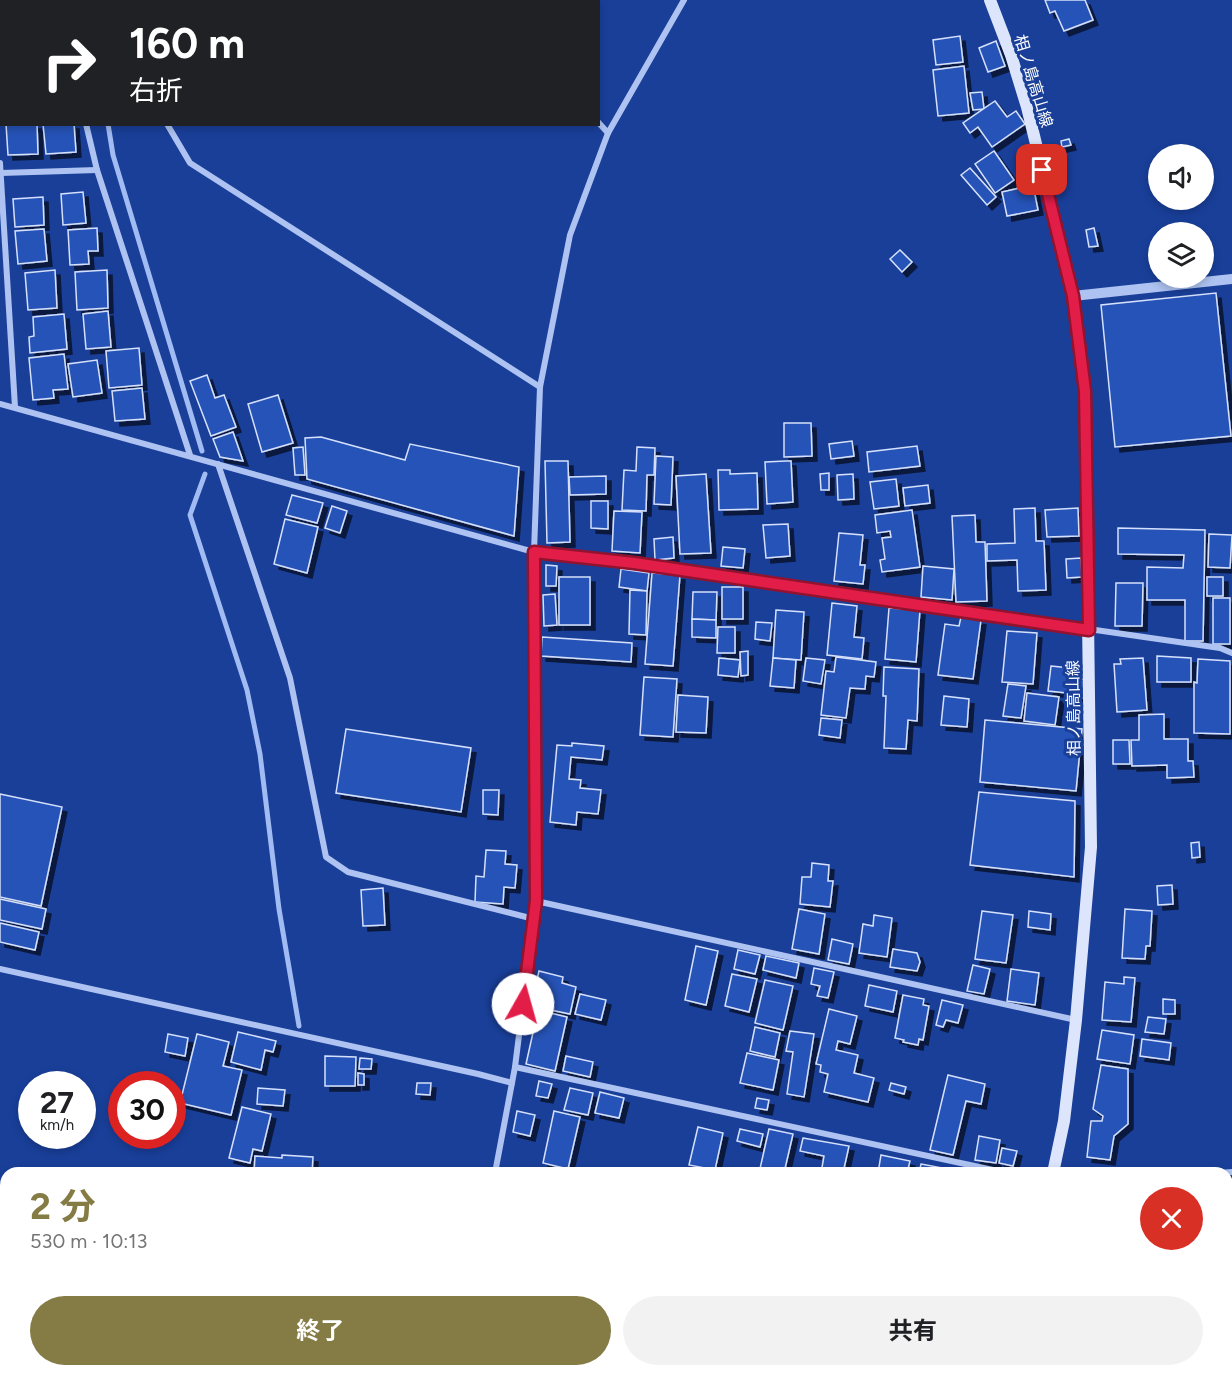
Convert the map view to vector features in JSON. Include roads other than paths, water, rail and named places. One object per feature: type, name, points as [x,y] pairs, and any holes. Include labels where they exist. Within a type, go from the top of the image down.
[{"type":"main road","name":"相ノ島高山線","points":[[990,0],[1011,55],[1027,107],[1073,296],[1085,391],[1091,847],[1076,1020],[1064,1121],[1054,1167]]},
{"type":"street","points":[[496,1167],[515,1067],[536,901],[534,552],[540,387],[570,235],[608,133],[684,0]]},
{"type":"street","points":[[600,124],[608,133]]},
{"type":"street","points":[[87,126],[98,170],[190,455]]},
{"type":"street","points":[[168,126],[190,163],[540,387]]},
{"type":"street","points":[[0,163],[3,248],[15,408]]},
{"type":"street","points":[[1,172],[98,170]]},
{"type":"street","points":[[1073,296],[1232,279]]},
{"type":"street","points":[[0,404],[534,552],[646,565],[1220,648],[1232,653]]},
{"type":"street","points":[[218,464],[290,678],[326,857],[348,872],[534,919]]},
{"type":"street","points":[[536,901],[1076,1020]]},
{"type":"street","points":[[0,969],[512,1083]]},
{"type":"street","points":[[515,1067],[979,1167]]},
{"type":"waterway","points":[[108,126],[113,155],[202,451]]},
{"type":"waterway","points":[[205,474],[190,515],[247,690],[260,754],[279,909],[299,1026]]}]
